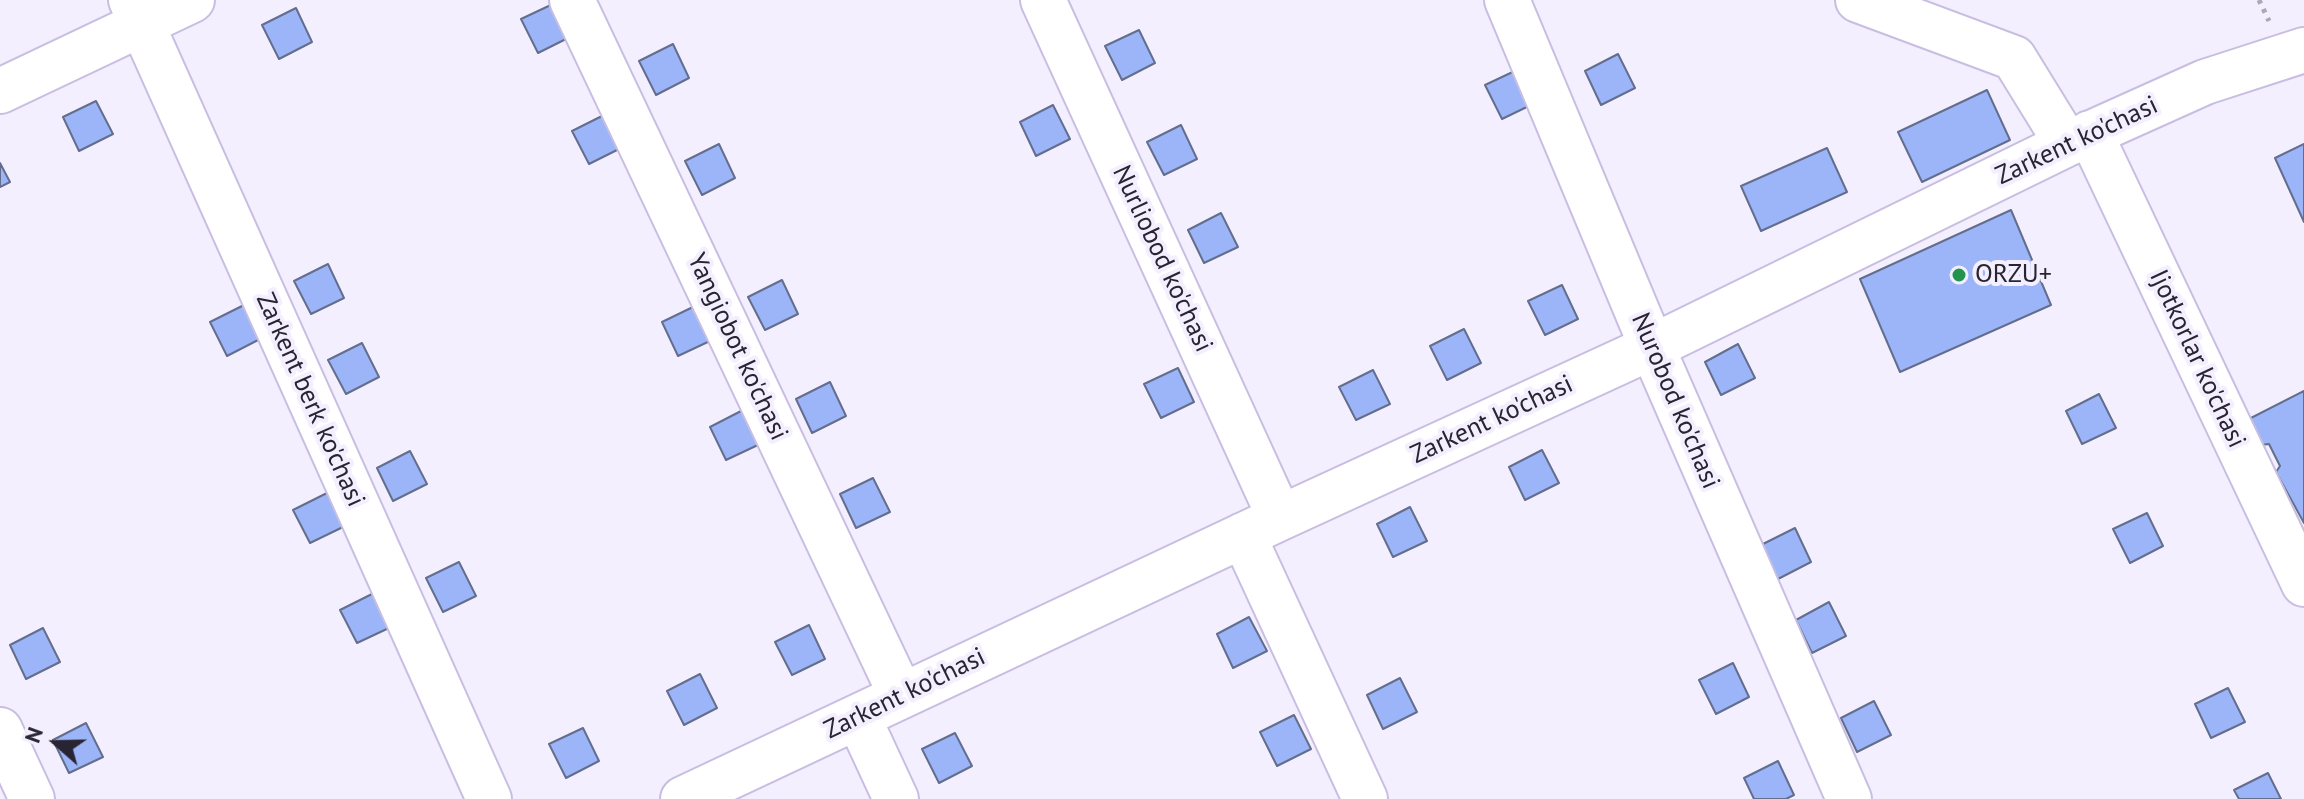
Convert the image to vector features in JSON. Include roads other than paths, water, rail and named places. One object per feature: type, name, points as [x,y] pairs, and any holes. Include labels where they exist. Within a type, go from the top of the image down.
[{"type":"street","points":[[0,91],[136,12],[192,0]]},
{"type":"street","name":"Yangiobot ko'chasi","points":[[572,0],[901,695]]},
{"type":"street","name":"Nurliobod ko'chasi","points":[[1043,0],[1262,526],[1365,799]]},
{"type":"street","name":"Nurobod ko'chasi","points":[[1507,0],[1652,347],[1849,799]]},
{"type":"street","name":"Ijotkorlar ko'chasi","points":[[1858,0],[2014,58],[2078,139],[2304,584]]},
{"type":"street","name":"Zarkent berk ko'chasi","points":[[136,12],[489,799]]},
{"type":"street","name":"Zarkent ko'chasi","points":[[683,799],[1262,526],[1652,347],[2078,139],[2205,82],[2304,50]]},
{"type":"street","points":[[858,717],[896,799]]},
{"type":"street","points":[[0,730],[32,799]]},
{"type":"place","name":"ORZU+","points":[[1959,275]]}]
